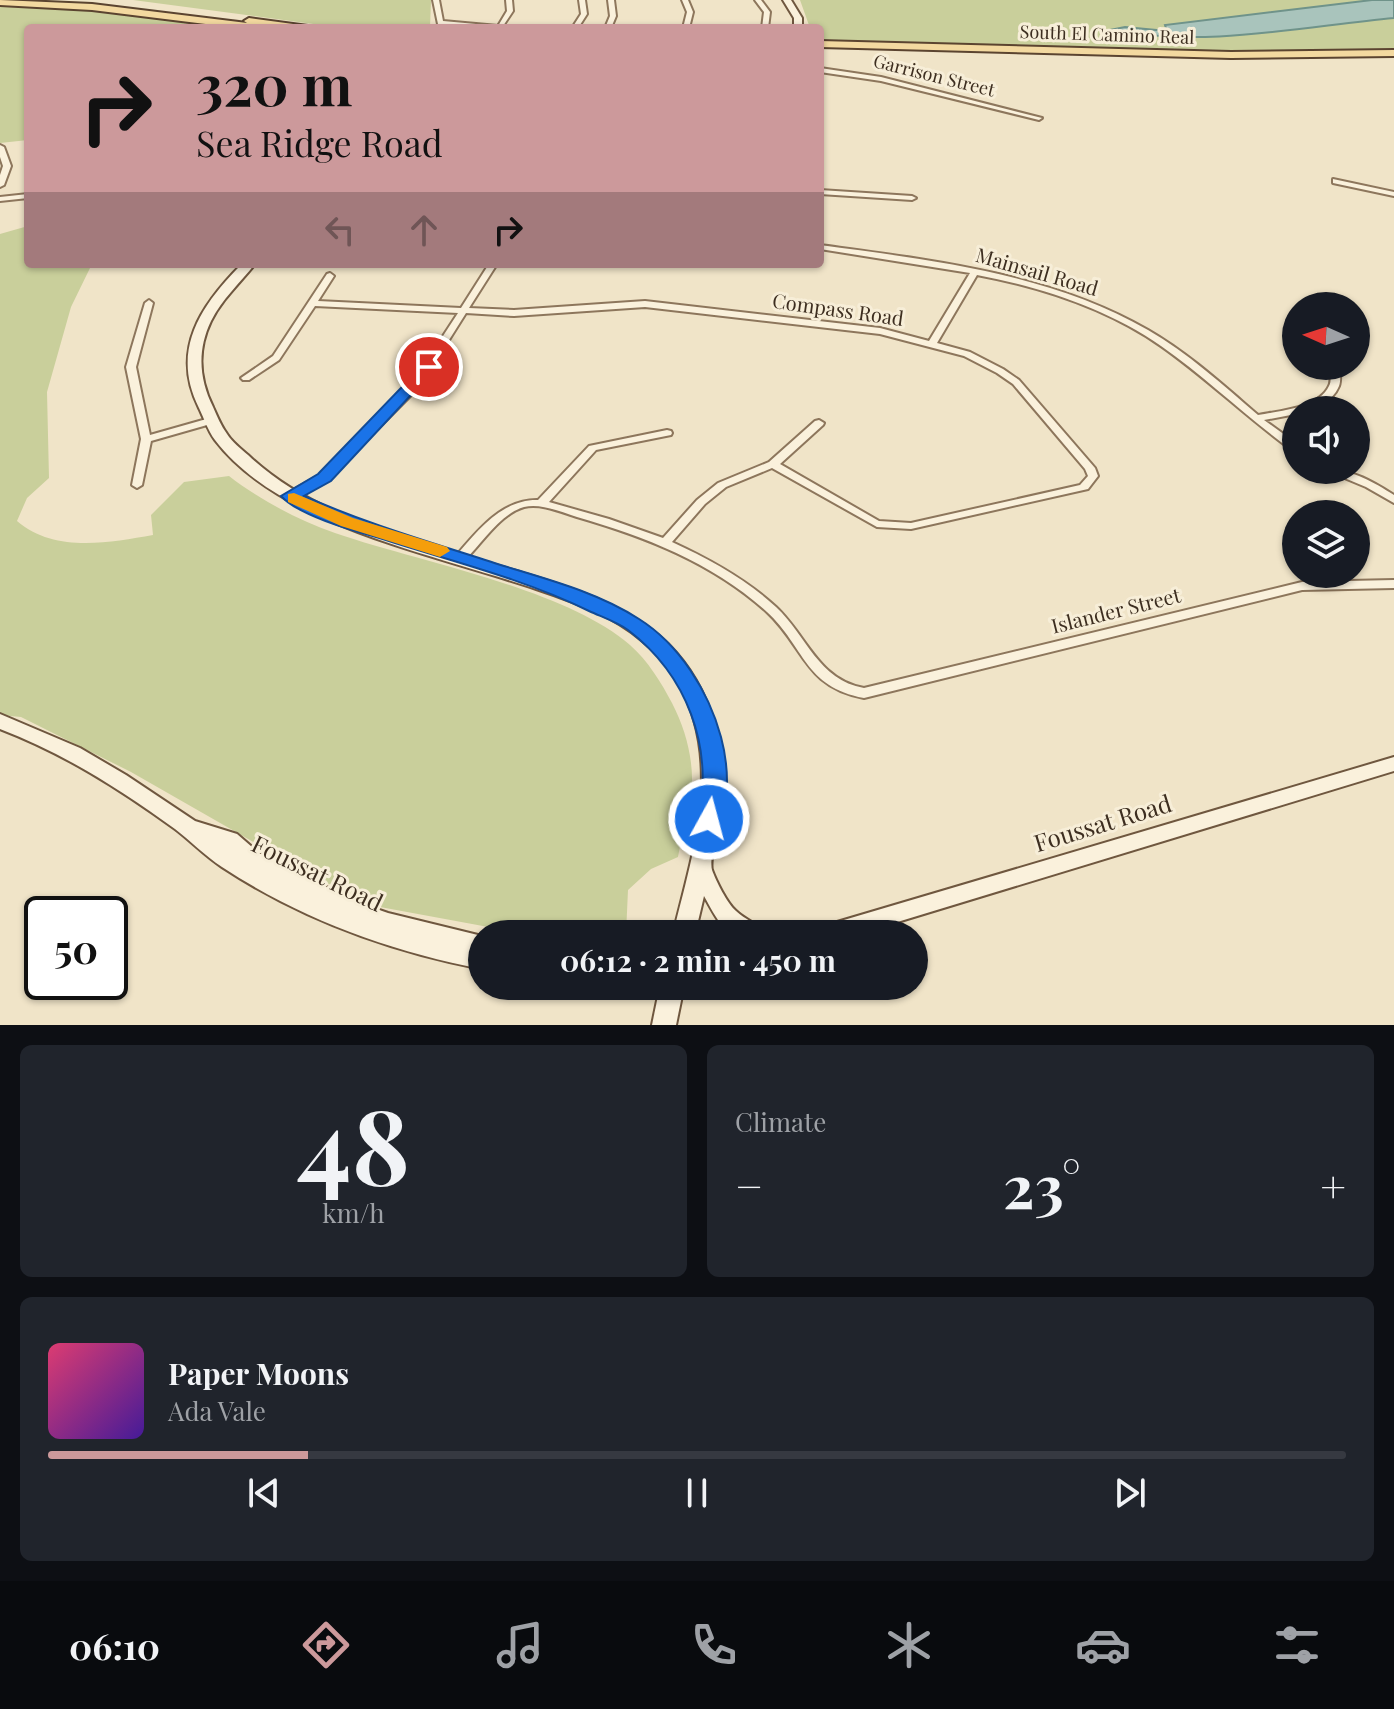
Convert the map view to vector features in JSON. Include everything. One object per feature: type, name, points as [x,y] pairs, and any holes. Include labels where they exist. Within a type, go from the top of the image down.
[{"type":"main road","points":[[73,0],[283,24]]},
{"type":"main road","points":[[787,0],[798,18],[798,24]]},
{"type":"main road","points":[[0,2],[92,7],[229,24]]},
{"type":"main road","name":"South El Camino Real","points":[[824,46],[1231,55],[1394,53]]},
{"type":"main road","name":"South El Camino Real","points":[[824,46],[1394,59]]},
{"type":"main road","points":[[1353,60],[1367,54]]},
{"type":"main road","points":[[245,268],[215,300],[197,339],[194,379],[210,421],[245,464],[290,496],[347,522],[565,591],[605,609],[634,625],[671,660],[699,706],[713,750],[715,796],[687,920]]},
{"type":"main road","name":"Foussat Road","points":[[0,721],[60,744],[186,826],[240,867],[365,930],[468,957]]},
{"type":"main road","name":"Foussat Road","points":[[874,920],[1394,764]]},
{"type":"main road","name":"Foussat Road","points":[[186,826],[230,840],[251,859],[348,908],[387,922],[468,942]]},
{"type":"main road","points":[[699,866],[731,920]]},
{"type":"main road","points":[[664,1025],[669,1000]]},
{"type":"street","points":[[436,0],[440,23],[452,24]]},
{"type":"street","points":[[502,24],[510,11],[509,0]]},
{"type":"street","points":[[578,24],[584,14],[582,0]]},
{"type":"street","points":[[610,24],[613,16],[611,0]]},
{"type":"street","points":[[685,0],[690,12],[687,24]]},
{"type":"street","points":[[758,0],[767,12],[766,24]]},
{"type":"street","name":"Garrison Street","points":[[824,71],[881,79],[1039,118]]},
{"type":"street","points":[[0,147],[7,166],[0,185]]},
{"type":"street","points":[[1336,181],[1394,194]]},
{"type":"street","points":[[824,192],[912,198]]},
{"type":"street","points":[[0,199],[24,196]]},
{"type":"street","name":"Mainsail Road","points":[[824,248],[975,272],[1063,295],[1143,331],[1282,437]]},
{"type":"street","points":[[290,496],[324,477],[417,384],[491,268]]},
{"type":"street","points":[[932,343],[975,272]]},
{"type":"street","points":[[246,378],[276,358],[330,276]]},
{"type":"street","points":[[137,485],[146,439],[131,367],[149,303]]},
{"type":"street","name":"Compass Road","points":[[311,303],[539,312],[645,304],[880,331],[967,354],[1016,382],[1090,468],[1093,476],[1084,487],[911,526],[890,526],[877,524],[773,464]]},
{"type":"street","points":[[1257,418],[1282,413]]},
{"type":"street","points":[[146,439],[210,421]]},
{"type":"street","points":[[461,557],[508,510],[522,504],[541,504],[648,534],[665,543],[701,502],[722,485],[773,464],[819,423]]},
{"type":"street","points":[[541,504],[593,448],[667,433]]},
{"type":"street","points":[[1365,484],[1392,496]]},
{"type":"street","name":"Islander Street","points":[[665,543],[733,579],[763,604],[808,651],[825,679],[849,692],[864,693],[1302,586],[1394,584]]},
{"type":"green space","points":[[133,0],[431,0],[430,24],[313,24]]},
{"type":"green space","points":[[800,0],[1394,0],[1394,49],[1227,52],[824,41],[824,24],[809,24]]},
{"type":"green space","points":[[0,5],[72,8],[205,24],[24,24],[24,140],[0,143]]},
{"type":"green space","points":[[24,227],[24,268],[90,268],[71,307],[47,392],[49,478],[27,498],[17,521],[32,531],[64,542],[100,543],[153,535],[151,515],[184,482],[229,476],[266,501],[321,528],[530,592],[602,625],[637,651],[648,665],[677,713],[684,733],[692,774],[690,803],[678,857],[651,869],[628,890],[627,920],[468,920],[468,923],[380,907],[316,878],[131,772],[21,717],[0,715],[0,234]]},
{"type":"water","points":[[1394,0],[1394,18],[1217,36],[1181,37],[1110,30],[1125,27],[1167,31],[1165,25]]},
{"type":"slow traffic","points":[[294,498],[347,522],[440,551]]},
{"type":"route","points":[[429,367],[417,384],[324,477],[290,496],[347,522],[565,591],[634,625],[671,660],[687,682],[705,719],[713,750],[715,796],[709,819]]}]
